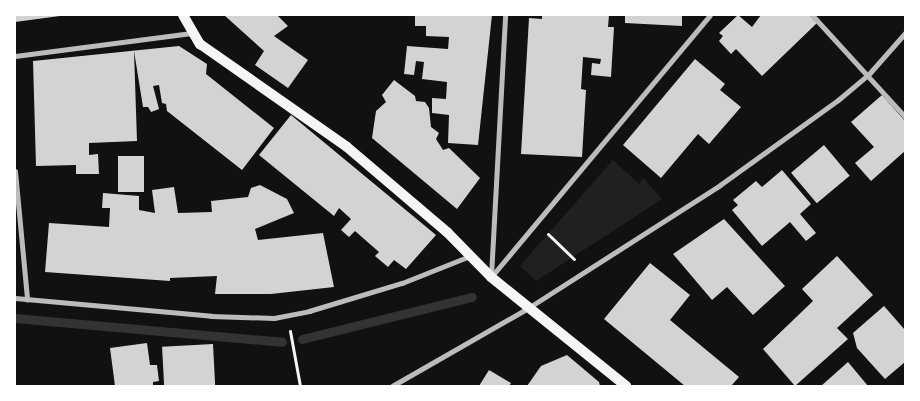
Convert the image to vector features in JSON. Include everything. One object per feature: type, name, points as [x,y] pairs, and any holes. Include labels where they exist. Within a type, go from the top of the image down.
[{"type":"main road","points":[[183,15],[192,33],[211,52],[347,147],[470,256],[491,277],[626,386]]},
{"type":"street","points":[[491,277],[505,15]]},
{"type":"street","points":[[491,277],[710,15]]},
{"type":"street","points":[[812,15],[905,117]]},
{"type":"street","points":[[15,56],[192,33]]},
{"type":"street","points":[[392,386],[528,308],[587,271],[807,124],[868,75],[905,33]]},
{"type":"street","points":[[15,171],[27,299]]},
{"type":"street","points":[[15,298],[211,316],[287,316],[402,283],[470,256]]},
{"type":"path","points":[[536,222],[587,271]]},
{"type":"path","points":[[287,316],[300,386]]},
{"type":"shaded area","points":[[613,160],[639,184],[643,178],[662,199],[536,281],[520,266]]},
{"type":"building","points":[[15,15],[60,15],[60,16],[15,22]]},
{"type":"building","points":[[224,15],[277,15],[288,26],[274,36],[308,60],[288,88],[255,65],[264,51]]},
{"type":"building","points":[[415,15],[492,15],[478,145],[448,143],[449,115],[432,113],[432,98],[446,99],[447,82],[422,79],[424,62],[416,61],[414,75],[404,74],[407,46],[448,49],[449,37],[426,36],[426,26],[415,26]]},
{"type":"building","points":[[542,15],[609,15],[608,27],[614,27],[611,77],[591,75],[592,63],[600,64],[601,59],[583,57],[581,89],[586,90],[582,157],[521,154],[529,18],[542,19]]},
{"type":"building","points":[[625,15],[682,15],[682,26],[625,23]]},
{"type":"building","points":[[738,15],[752,27],[761,15],[809,15],[817,23],[762,76],[736,49],[731,54],[719,41],[723,36],[719,33]]},
{"type":"building","points":[[179,46],[207,64],[206,74],[274,128],[242,170],[167,111],[166,104],[162,103],[159,85],[153,86],[159,109],[151,112],[148,107],[143,107],[134,51],[137,141],[89,143],[89,155],[98,154],[99,174],[76,174],[76,165],[36,166],[33,61]]},
{"type":"building","points":[[695,59],[725,84],[720,90],[741,107],[709,144],[698,134],[661,178],[623,145]]},
{"type":"building","points":[[394,80],[415,96],[416,101],[425,102],[429,108],[431,127],[439,133],[436,139],[443,150],[449,148],[480,178],[457,209],[372,138],[376,111],[386,102],[382,95]]},
{"type":"building","points":[[882,95],[905,121],[905,151],[871,181],[855,163],[874,147],[851,122]]},
{"type":"building","points":[[291,115],[436,235],[406,269],[394,260],[388,267],[375,256],[379,252],[355,231],[349,237],[341,230],[351,219],[339,208],[334,216],[259,155]]},
{"type":"building","points":[[824,145],[850,176],[817,203],[791,173]]},
{"type":"building","points":[[118,156],[144,156],[144,192],[118,192]]},
{"type":"building","points":[[782,170],[811,204],[800,214],[816,233],[806,241],[790,222],[762,246],[732,210],[738,205],[733,200],[756,181],[762,187]]},
{"type":"building","points":[[260,185],[287,199],[294,213],[255,229],[258,240],[323,233],[334,287],[271,294],[215,294],[217,276],[170,278],[170,281],[45,272],[49,223],[109,227],[110,208],[102,208],[103,193],[139,196],[139,210],[155,213],[152,190],[174,187],[178,213],[212,212],[211,201],[248,197],[251,188]]},
{"type":"building","points":[[724,219],[785,286],[753,315],[727,287],[712,300],[673,254]]},
{"type":"building","points":[[837,256],[873,295],[837,328],[848,339],[795,386],[763,349],[813,301],[802,289]]},
{"type":"building","points":[[650,263],[690,295],[670,320],[739,377],[731,386],[685,386],[604,319]]},
{"type":"building","points":[[884,306],[905,330],[905,362],[885,379],[857,348],[853,333]]},
{"type":"building","points":[[147,343],[150,365],[157,365],[159,381],[153,382],[153,386],[115,386],[110,348]]},
{"type":"building","points":[[213,344],[215,386],[164,386],[162,347]]},
{"type":"building","points":[[567,355],[599,382],[600,386],[527,386],[541,366]]},
{"type":"building","points":[[848,362],[868,386],[821,386]]},
{"type":"building","points":[[489,370],[511,383],[509,386],[479,386]]},
{"type":"waterway","points":[[302,339],[472,297]]},
{"type":"waterway","points":[[15,318],[282,342]]}]
